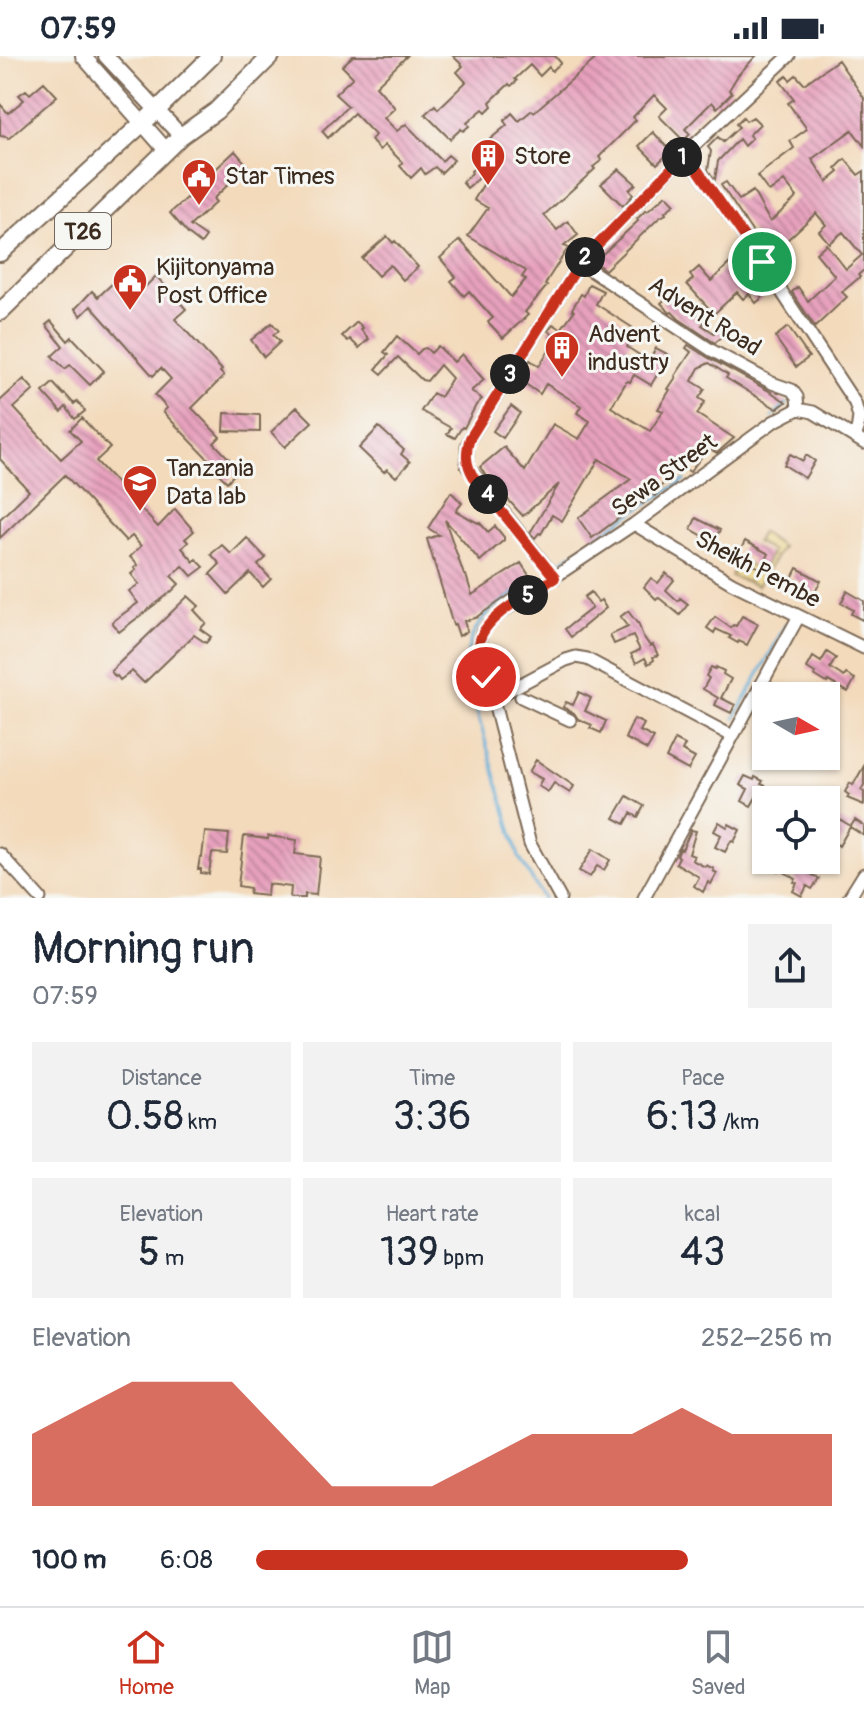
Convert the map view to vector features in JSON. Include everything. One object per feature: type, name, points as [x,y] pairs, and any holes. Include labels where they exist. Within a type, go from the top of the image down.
[{"type":"highway","name":"T26","points":[[0,253],[212,56]]},
{"type":"highway","name":"T26","points":[[0,312],[166,150],[216,111],[271,56]]},
{"type":"main road","points":[[83,56],[166,150]]},
{"type":"main road","points":[[106,56],[181,136]]},
{"type":"street","points":[[555,578],[473,476],[467,466],[470,438],[580,263],[686,153],[789,56]]},
{"type":"street","points":[[686,153],[855,403],[860,440]]},
{"type":"street","name":"Advent Road","points":[[580,263],[711,350],[772,383],[792,390],[797,397],[798,409]]},
{"type":"street","points":[[798,409],[813,412],[860,440]]},
{"type":"street","name":"Sewa Street","points":[[560,898],[530,844],[480,654],[482,633],[493,619],[634,524],[773,422],[798,409]]},
{"type":"street","name":"Sheikh Pembe","points":[[634,524],[732,583],[864,648]]},
{"type":"street","points":[[644,898],[799,616]]},
{"type":"street","points":[[493,699],[576,657],[587,659],[732,736]]},
{"type":"street","points":[[521,697],[570,720]]},
{"type":"street","points":[[0,854],[40,898]]},
{"type":"street","points":[[849,898],[864,874]]},
{"type":"sand","points":[[761,532],[782,547],[757,586],[731,576],[740,559],[760,573],[772,551],[756,542]]},
{"type":"building","points":[[353,56],[407,56],[376,86],[395,108],[384,118],[397,131],[406,124],[442,161],[448,155],[454,160],[441,173],[435,167],[425,174],[421,168],[411,178],[400,166],[403,163],[385,145],[380,150],[373,143],[371,140],[375,135],[354,113],[328,138],[322,131],[348,106],[335,94],[353,77],[342,66]]},
{"type":"building","points":[[453,56],[555,56],[561,63],[552,71],[549,67],[540,76],[530,65],[515,79],[517,81],[511,86],[509,84],[490,102],[492,106],[486,112],[483,109],[467,123],[469,126],[450,139],[425,114],[435,105],[438,109],[466,82],[457,72],[463,66]]},
{"type":"building","points":[[599,56],[756,56],[738,75],[729,90],[732,93],[717,108],[712,102],[685,129],[690,134],[684,141],[659,116],[667,108],[654,95],[633,117],[636,120],[599,157],[602,160],[593,167],[595,169],[544,215],[557,230],[568,221],[578,235],[564,246],[568,248],[548,279],[547,286],[525,312],[528,315],[503,338],[488,322],[493,318],[469,291],[464,296],[451,281],[456,277],[440,258],[460,240],[511,297],[526,279],[522,277],[526,271],[468,236],[488,208],[474,200],[496,163],[467,188],[462,182],[498,148],[488,141],[507,125],[504,121],[512,113],[519,121],[532,110],[534,112]]},
{"type":"building","points":[[838,60],[864,98],[864,146],[852,130],[812,159],[827,182],[839,172],[836,168],[845,159],[858,175],[864,171],[864,270],[842,292],[847,297],[815,327],[792,292],[798,287],[808,301],[835,276],[816,253],[826,244],[846,269],[862,255],[843,232],[829,243],[819,231],[826,225],[816,213],[769,257],[721,185],[726,182],[739,200],[753,191],[770,222],[797,197],[784,181],[769,192],[757,176],[794,148],[790,141],[807,129],[788,103],[794,99],[780,81],[787,76],[790,80],[796,75],[804,84]]},
{"type":"building","points":[[44,82],[57,96],[8,139],[0,136],[0,104],[8,113],[24,100],[19,95],[26,90],[30,94]]},
{"type":"building","points":[[743,117],[746,121],[753,117],[760,124],[749,135],[752,138],[744,146],[739,139],[718,161],[715,180],[708,170],[711,151],[708,147],[718,137],[723,142],[739,127],[736,124]]},
{"type":"building","points":[[653,132],[671,151],[657,164],[639,146]]},
{"type":"building","points":[[235,151],[248,166],[190,226],[206,237],[201,244],[170,213]]},
{"type":"building","points":[[619,169],[636,184],[629,190],[633,195],[623,206],[601,184]]},
{"type":"building","points":[[666,195],[675,204],[666,214],[605,270],[594,262],[646,210]]},
{"type":"building","points":[[387,236],[418,267],[403,280],[390,265],[378,276],[362,258]]},
{"type":"building","points":[[732,261],[753,283],[762,298],[756,303],[749,294],[743,299],[737,292],[714,314],[687,284],[693,279],[690,275],[699,267],[711,281]]},
{"type":"building","points":[[137,276],[146,286],[156,276],[186,309],[175,319],[222,370],[220,372],[224,376],[192,408],[220,437],[214,443],[239,469],[227,482],[163,412],[167,408],[155,395],[171,379],[161,368],[153,376],[91,306],[81,316],[75,309],[92,291],[98,297],[114,282],[122,290]]},
{"type":"building","points":[[589,284],[603,291],[596,304],[636,330],[627,347],[649,361],[656,348],[669,355],[651,385],[634,375],[611,407],[650,431],[663,411],[658,409],[668,389],[691,352],[686,348],[688,345],[786,402],[777,409],[726,378],[728,375],[709,363],[699,368],[692,381],[705,389],[699,398],[705,402],[697,414],[734,438],[717,453],[708,448],[690,472],[676,463],[655,496],[650,493],[643,504],[641,502],[592,538],[578,518],[631,479],[599,459],[562,521],[552,515],[541,534],[535,538],[530,533],[559,484],[523,516],[489,481],[480,467],[504,447],[525,471],[553,424],[579,439],[590,421],[577,413],[581,406],[546,384],[540,394],[520,380],[530,360],[539,366],[557,337],[548,331],[553,324],[561,329]]},
{"type":"building","points":[[674,291],[705,322],[702,325],[714,333],[726,322],[732,328],[715,343],[670,313],[661,303]]},
{"type":"building","points":[[51,321],[68,341],[72,337],[104,371],[90,385],[70,365],[65,369],[52,356],[63,346],[46,325]]},
{"type":"building","points":[[357,322],[369,339],[359,348],[342,336]]},
{"type":"building","points":[[272,323],[279,331],[273,335],[280,342],[264,357],[251,340]]},
{"type":"building","points":[[788,327],[809,357],[796,367],[775,337]]},
{"type":"building","points":[[397,336],[417,354],[426,348],[431,353],[438,346],[454,362],[462,354],[484,380],[471,391],[482,399],[455,438],[447,434],[451,428],[421,411],[433,393],[440,397],[452,378],[440,365],[427,381],[422,380],[398,357],[382,374],[376,369],[388,355],[384,352]]},
{"type":"building","points":[[24,379],[34,390],[14,408],[61,459],[81,441],[70,430],[82,418],[110,448],[96,461],[158,527],[175,509],[194,531],[185,539],[188,542],[182,548],[194,562],[196,559],[204,567],[192,576],[183,566],[171,576],[179,584],[119,632],[112,622],[138,603],[129,591],[139,584],[131,574],[138,565],[130,557],[141,546],[132,536],[126,541],[65,475],[0,538],[0,519],[29,491],[0,459],[0,401]]},
{"type":"building","points":[[53,383],[85,411],[75,419],[66,407],[61,412],[43,392]]},
{"type":"building","points":[[511,406],[520,413],[503,438],[493,431]]},
{"type":"building","points":[[297,407],[312,422],[285,447],[271,432]]},
{"type":"building","points":[[225,413],[260,415],[260,432],[224,431]]},
{"type":"building","points":[[379,427],[404,450],[401,454],[410,462],[396,477],[387,469],[384,472],[359,448]]},
{"type":"building","points":[[790,454],[803,461],[806,455],[815,461],[805,478],[784,465]]},
{"type":"building","points":[[451,492],[462,503],[456,511],[479,522],[488,532],[495,526],[504,537],[480,561],[445,520],[472,595],[521,563],[532,580],[478,617],[464,621],[467,631],[459,636],[427,539],[439,535],[428,528]]},
{"type":"building","points":[[696,518],[720,530],[710,548],[700,542],[703,536],[691,529]]},
{"type":"building","points":[[247,538],[266,558],[258,565],[271,579],[263,587],[250,573],[228,594],[210,574],[220,564],[211,554],[222,545],[231,554]]},
{"type":"building","points":[[745,541],[769,554],[761,569],[750,563],[752,559],[739,553]]},
{"type":"building","points":[[797,568],[821,581],[811,599],[800,593],[804,585],[792,578]]},
{"type":"building","points":[[666,573],[674,580],[666,590],[678,601],[680,598],[688,604],[680,615],[644,587],[651,578],[658,583]]},
{"type":"building","points":[[847,591],[864,601],[862,620],[841,603]]},
{"type":"building","points":[[591,592],[606,608],[571,637],[565,629],[592,608],[584,597]]},
{"type":"building","points":[[188,596],[199,606],[194,610],[206,623],[200,629],[211,637],[206,643],[194,635],[144,683],[132,671],[120,680],[115,677],[111,671]]},
{"type":"building","points":[[628,611],[658,655],[648,664],[645,658],[636,663],[631,654],[640,650],[633,636],[614,644],[610,635],[628,627],[620,617]]},
{"type":"building","points":[[742,616],[758,624],[747,645],[716,629],[714,633],[707,628],[715,617],[731,628]]},
{"type":"building","points":[[827,652],[836,658],[830,668],[844,677],[846,674],[855,679],[848,692],[840,688],[840,682],[825,682],[807,668],[813,657],[821,662]]},
{"type":"building","points":[[711,667],[724,671],[723,674],[731,679],[721,698],[735,705],[731,713],[715,705],[718,698],[703,689]]},
{"type":"building","points":[[579,692],[591,698],[585,711],[606,721],[601,733],[563,707],[566,702],[573,705]]},
{"type":"building","points":[[634,719],[644,724],[640,731],[654,738],[647,750],[625,738]]},
{"type":"building","points":[[675,740],[685,745],[682,751],[695,758],[688,770],[666,758]]},
{"type":"building","points":[[536,760],[574,786],[570,793],[554,783],[548,792],[538,786],[542,779],[529,772]]},
{"type":"building","points":[[864,766],[861,790],[864,792],[864,805],[847,798],[849,795],[845,792]]},
{"type":"building","points":[[745,776],[754,780],[755,777],[766,786],[752,786],[751,806],[742,801],[748,789],[740,785]]},
{"type":"building","points":[[627,796],[644,806],[638,817],[631,813],[625,824],[614,818]]},
{"type":"building","points":[[840,820],[851,826],[855,820],[864,826],[864,836],[850,827],[840,844]]},
{"type":"building","points":[[719,822],[740,830],[725,852],[715,847],[721,835],[714,831]]},
{"type":"building","points":[[691,830],[696,831],[689,854],[694,856],[692,860],[717,873],[703,892],[694,886],[699,877],[676,863]]},
{"type":"building","points":[[205,832],[229,834],[227,854],[212,853],[209,874],[201,873],[198,869]]},
{"type":"building","points":[[244,836],[297,840],[295,854],[320,857],[316,895],[290,898],[291,887],[268,884],[267,896],[249,894],[250,888],[238,886]]},
{"type":"building","points":[[593,849],[610,860],[604,870],[597,866],[590,877],[579,871]]},
{"type":"building","points":[[788,874],[811,874],[819,879],[812,889],[807,886],[802,896],[793,891],[796,879]]},
{"type":"waterway","points":[[772,417],[787,403]]},
{"type":"waterway","points":[[558,564],[685,480]]},
{"type":"waterway","points":[[536,580],[485,617],[472,637],[467,662],[468,681],[519,857],[543,898]]},
{"type":"waterway","points":[[735,718],[786,624]]},
{"type":"place","name":"Store","points":[[488,187]]},
{"type":"place","name":"Star Times","points":[[199,207]]},
{"type":"place","name":"Kijitonyama Post Office","points":[[130,312]]},
{"type":"place","name":"Advent industry","points":[[562,379]]},
{"type":"place","name":"Tanzania Data lab","points":[[140,513]]},
{"type":"route","points":[[486,677],[479,644],[482,633],[499,614],[555,578],[473,476],[467,466],[467,446],[580,263],[686,153],[762,262]]}]
